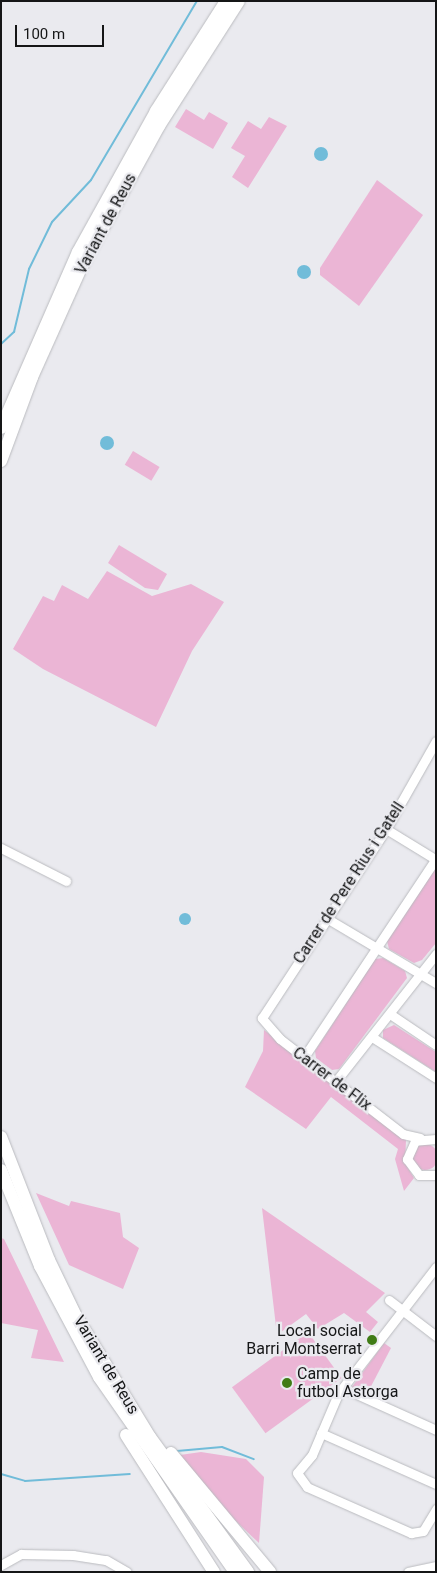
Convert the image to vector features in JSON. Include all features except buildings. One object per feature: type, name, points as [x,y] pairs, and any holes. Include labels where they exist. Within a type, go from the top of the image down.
[{"type":"highway","points":[[115,183],[153,109],[218,1]]},
{"type":"highway","name":"Variant de Reus","points":[[1,428],[42,326],[115,183],[226,1]]},
{"type":"highway","name":"Variant de Reus","points":[[1,461],[52,329],[159,126],[239,1]]},
{"type":"highway","points":[[159,126],[246,1]]},
{"type":"highway","name":"Variant de Reus","points":[[1,1137],[49,1260],[76,1316],[150,1438],[248,1572]]},
{"type":"highway","name":"Variant de Reus","points":[[1,1170],[40,1266],[76,1336],[141,1443],[235,1572]]},
{"type":"highway","points":[[49,1260],[156,1434],[218,1514],[270,1572]]},
{"type":"highway","points":[[76,1336],[77,1349],[94,1381],[214,1572]]},
{"type":"street","name":"Carrer de Pere Rius i Gatell","points":[[262,1023],[265,1012],[386,828],[436,741]]},
{"type":"street","points":[[304,1057],[435,859],[386,828]]},
{"type":"street","points":[[1,848],[66,881]]},
{"type":"street","points":[[328,918],[436,983]]},
{"type":"street","points":[[336,1081],[436,954]]},
{"type":"street","points":[[390,1014],[436,1045]]},
{"type":"street","name":"Carrer de Flix","points":[[262,1023],[403,1134],[410,1146]]},
{"type":"street","points":[[372,1037],[436,1078]]},
{"type":"street","name":"Carrer de Flix","points":[[403,1134],[420,1138],[435,1138]]},
{"type":"street","points":[[420,1138],[410,1146],[407,1159],[412,1170],[422,1177],[436,1175]]},
{"type":"street","points":[[436,1267],[343,1388],[312,1455],[300,1465],[298,1478],[307,1487],[418,1533],[436,1509]]},
{"type":"street","points":[[389,1300],[436,1336]]},
{"type":"street","points":[[343,1388],[436,1430]]},
{"type":"street","points":[[321,1433],[436,1484]]},
{"type":"street","points":[[1,1565],[21,1554],[73,1555],[106,1560],[127,1572]]},
{"type":"street","points":[[408,1572],[436,1566]]},
{"type":"shaded area","points":[[186,109],[204,120],[209,112],[228,123],[213,149],[175,127]]},
{"type":"shaded area","points":[[269,117],[287,126],[248,188],[232,177],[245,156],[231,148],[248,121],[261,129]]},
{"type":"shaded area","points":[[377,180],[423,215],[359,306],[320,275],[320,268]]},
{"type":"shaded area","points":[[133,451],[160,467],[151,481],[125,465]]},
{"type":"shaded area","points":[[119,545],[167,574],[158,590],[145,588],[108,563]]},
{"type":"shaded area","points":[[107,571],[152,596],[191,584],[224,602],[192,651],[156,727],[43,669],[13,649],[43,596],[54,601],[62,585],[88,599]]},
{"type":"shaded area","points":[[436,867],[436,943],[422,960],[414,963],[389,949],[387,941]]},
{"type":"shaded area","points":[[383,958],[405,971],[407,978],[339,1069],[332,1070],[316,1058],[315,1051],[375,959]]},
{"type":"shaded area","points":[[394,1025],[436,1052],[436,1072],[383,1038],[383,1030]]},
{"type":"shaded area","points":[[264,1030],[406,1140],[405,1163],[414,1178],[404,1191],[395,1159],[398,1149],[331,1097],[306,1129],[245,1087],[263,1051]]},
{"type":"shaded area","points":[[425,1144],[434,1148],[438,1157],[434,1166],[425,1170],[416,1166],[412,1157],[416,1148]]},
{"type":"shaded area","points":[[36,1193],[69,1206],[71,1201],[120,1213],[123,1237],[139,1248],[123,1289],[69,1265]]},
{"type":"shaded area","points":[[262,1208],[385,1293],[366,1312],[378,1322],[370,1332],[344,1313],[318,1329],[306,1314],[277,1335]]},
{"type":"shaded area","points":[[1,1238],[4,1239],[64,1362],[31,1358],[38,1330],[1,1323]]},
{"type":"shaded area","name":"Camp de futbol Astorga","points":[[308,1332],[342,1378],[265,1433],[232,1387]]},
{"type":"shaded area","points":[[384,1343],[391,1348],[367,1394],[352,1387]]},
{"type":"shaded area","points":[[201,1452],[246,1459],[264,1477],[259,1543],[223,1509],[180,1455]]},
{"type":"water","points":[[321,147],[326,149],[328,154],[326,159],[321,161],[316,159],[314,154],[316,149]]},
{"type":"water","points":[[301,265],[307,265],[311,272],[307,279],[301,279],[297,275],[297,269]]},
{"type":"water","points":[[104,436],[110,436],[114,443],[110,450],[104,450],[100,446],[100,440]]},
{"type":"water","points":[[187,913],[190,914],[190,924],[183,925],[180,924],[179,917],[180,914]]},
{"type":"waterway","points":[[1,344],[14,332],[29,269],[52,222],[91,180],[197,1]]},
{"type":"waterway","points":[[177,1451],[222,1447],[254,1459]]},
{"type":"waterway","points":[[1,1474],[25,1481],[130,1474]]},
{"type":"place","name":"Local social Barri Montserrat","points":[[372,1340]]},
{"type":"place","name":"Camp de futbol Astorga","points":[[287,1383]]}]
